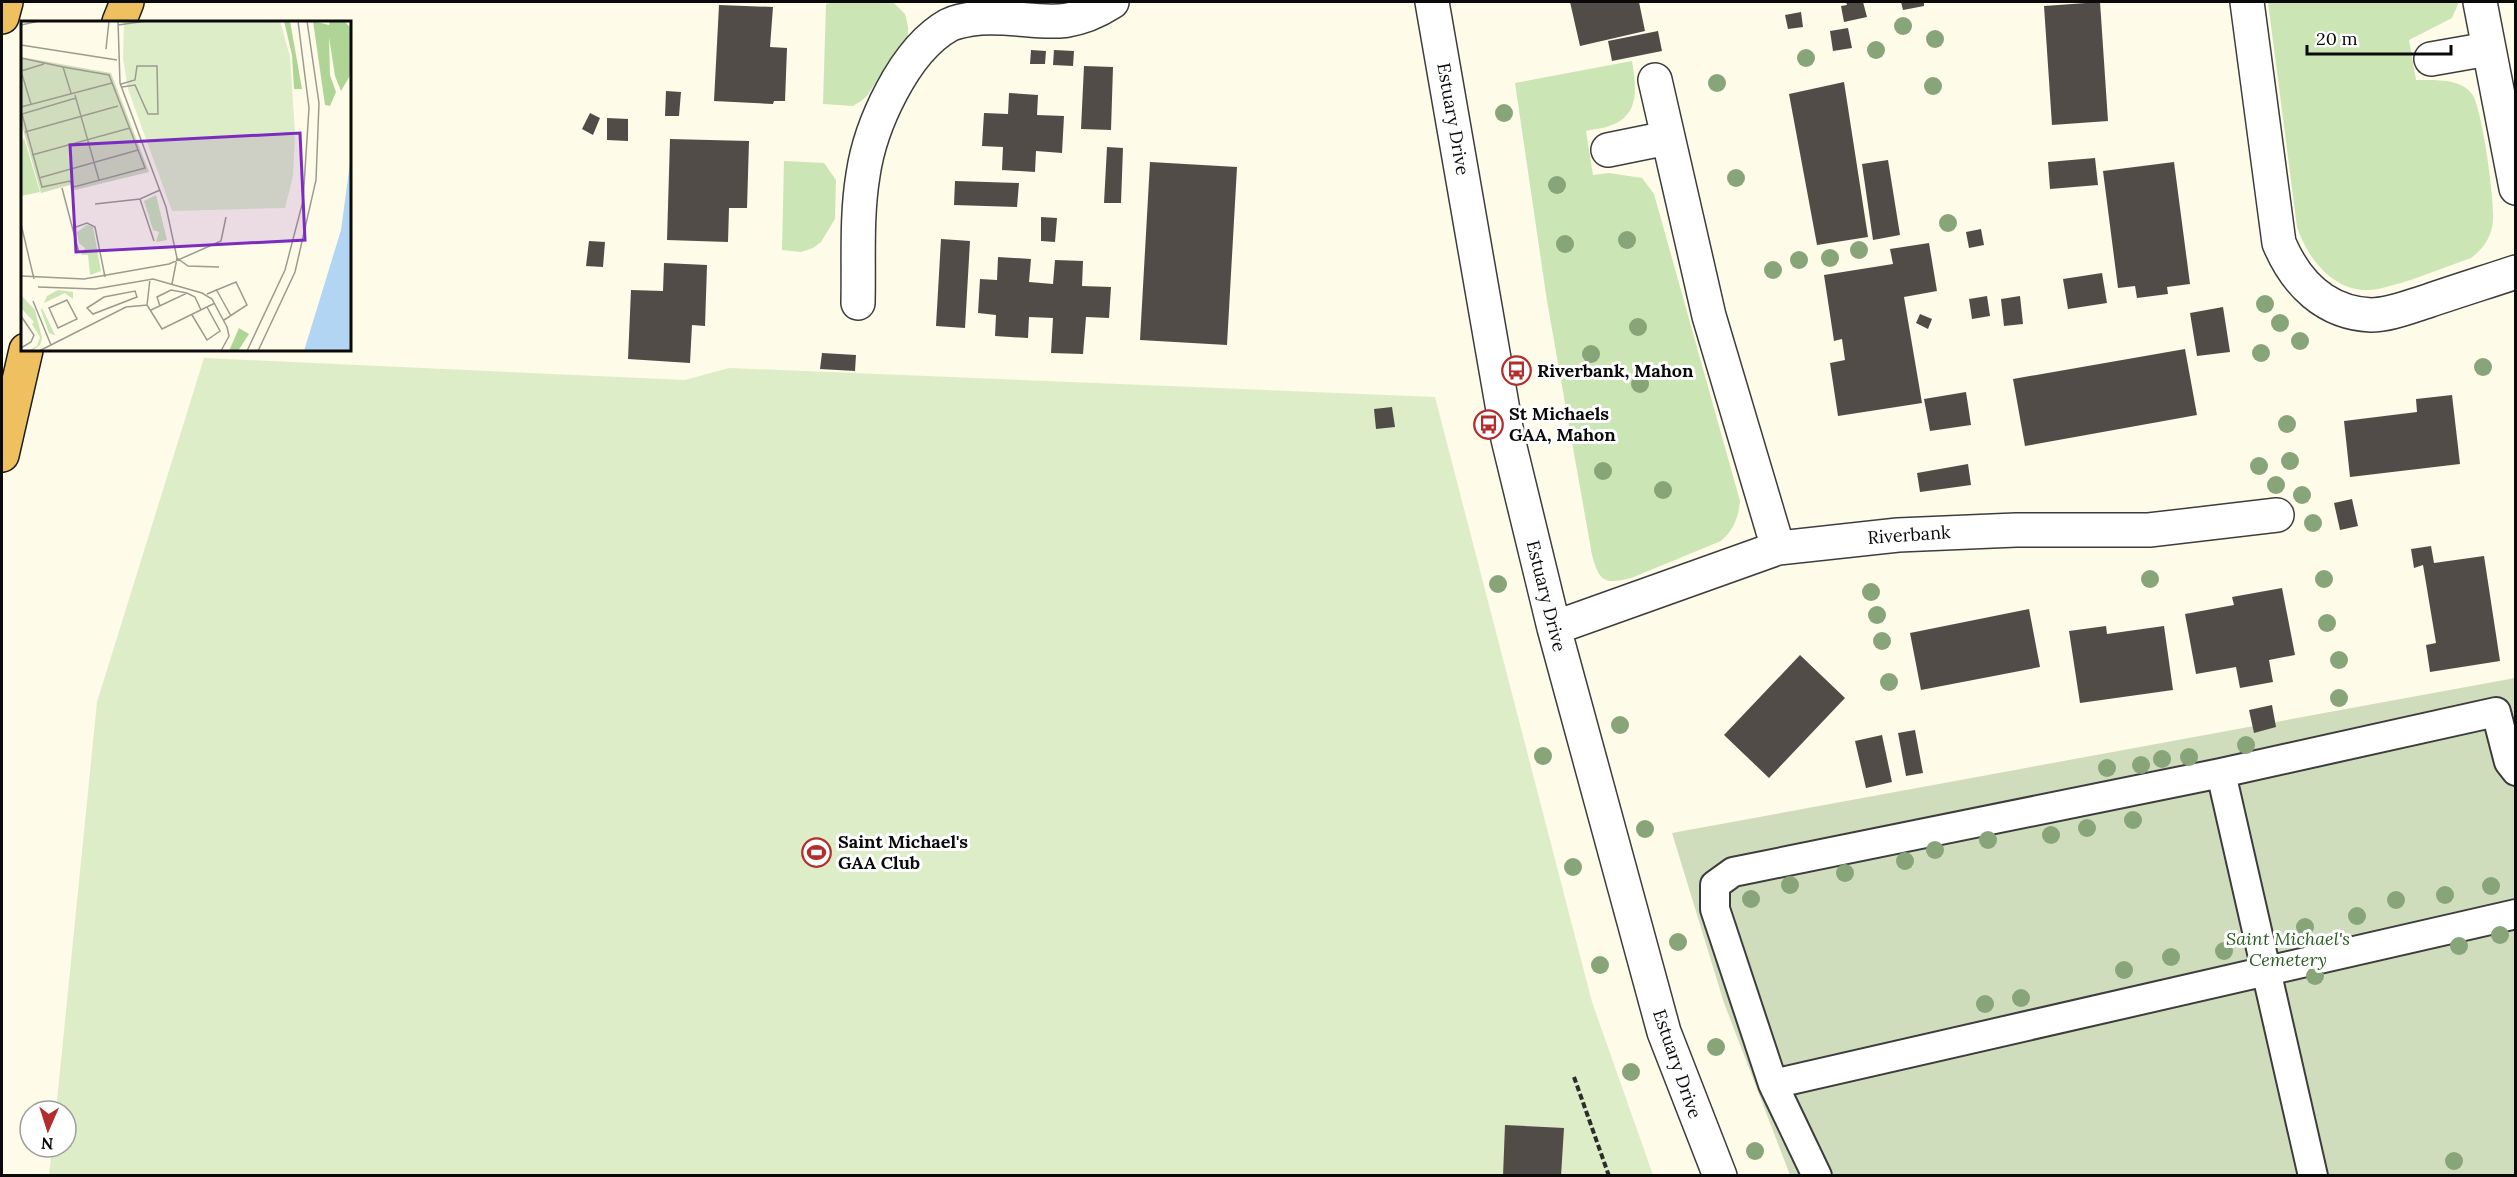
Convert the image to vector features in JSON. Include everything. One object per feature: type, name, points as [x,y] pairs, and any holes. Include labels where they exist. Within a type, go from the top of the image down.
[{"type":"highway","points":[[2,17],[6,2]]},
{"type":"highway","points":[[119,21],[127,2]]},
{"type":"highway","points":[[2,455],[26,351]]},
{"type":"street","points":[[858,303],[863,175],[883,108],[891,90],[925,43],[950,24],[980,18],[1059,22],[1078,20],[1112,2]]},
{"type":"street","name":"Estuary Drive","points":[[1432,2],[1508,439],[1554,628],[1664,1032],[1720,1176]]},
{"type":"street","points":[[2247,2],[2279,243],[2290,267],[2314,294],[2340,309],[2372,315],[2402,309],[2516,272]]},
{"type":"street","points":[[2480,2],[2516,188]]},
{"type":"street","points":[[2431,59],[2488,49]]},
{"type":"street","points":[[1655,80],[1709,316],[1778,548]]},
{"type":"street","points":[[1608,150],[1667,138]]},
{"type":"street","name":"Riverbank","points":[[1554,628],[1778,548],[1898,535],[2016,530],[2149,530],[2277,515]]},
{"type":"lane","points":[[1817,1176],[1773,1084],[1715,909],[1715,885],[1733,872],[2221,773],[2496,712],[2509,762],[2516,771]]},
{"type":"lane","points":[[2221,773],[2313,1176]]},
{"type":"lane","points":[[1773,1084],[2516,914]]},
{"type":"path","points":[[1574,1077],[1609,1176]]},
{"type":"green space","points":[[893,2],[905,14],[908,27],[908,38],[901,50],[867,96],[853,106],[823,104],[826,4]]},
{"type":"green space","points":[[2268,2],[2459,2],[2452,18],[2409,40],[2416,80],[2446,81],[2461,85],[2472,94],[2476,102],[2487,155],[2493,220],[2486,242],[2471,258],[2401,283],[2363,290],[2337,282],[2317,263],[2297,227]]},
{"type":"green space","points":[[1632,61],[1635,90],[1627,115],[1609,126],[1586,131],[1593,175],[1609,173],[1642,178],[1654,194],[1740,501],[1735,523],[1721,541],[1631,578],[1609,581],[1600,576],[1592,555],[1547,301],[1515,83]]},
{"type":"green space","points":[[784,161],[824,163],[836,180],[835,219],[821,242],[801,252],[782,250]]},
{"type":"green space","name":"Saint Michael's GAA Club","points":[[204,358],[685,380],[729,368],[1435,397],[1592,1002],[1653,1175],[49,1176],[51,1159],[78,1159],[78,1099],[57,1099],[97,702]]},
{"type":"green space","name":"Saint Michael's Cemetery","points":[[2515,678],[2515,1175],[1790,1175],[1724,1003],[1672,833]]},
{"type":"building","points":[[1570,2],[1639,2],[1645,31],[1580,46]]},
{"type":"building","points":[[1846,2],[1863,2],[1867,17],[1844,22],[1841,6],[1847,5]]},
{"type":"building","points":[[1901,2],[1924,2],[1924,6],[1903,10]]},
{"type":"building","points":[[2100,2],[2108,121],[2052,125],[2044,6]]},
{"type":"building","points":[[719,5],[773,7],[770,47],[787,48],[785,101],[774,101],[773,104],[714,101]]},
{"type":"building","points":[[1801,12],[1803,27],[1788,29],[1785,15]]},
{"type":"building","points":[[1848,28],[1852,48],[1833,51],[1830,31]]},
{"type":"building","points":[[1658,31],[1662,51],[1612,61],[1608,41]]},
{"type":"building","points":[[1031,50],[1046,51],[1045,64],[1030,64]]},
{"type":"building","points":[[1054,50],[1074,51],[1073,66],[1053,65]]},
{"type":"building","points":[[1084,66],[1113,67],[1111,130],[1081,129]]},
{"type":"building","points":[[1844,82],[1868,237],[1817,245],[1789,94]]},
{"type":"building","points":[[666,91],[681,92],[679,116],[665,116]]},
{"type":"building","points":[[1009,93],[1038,95],[1037,115],[1064,116],[1062,153],[1036,151],[1035,172],[1002,170],[1003,147],[982,146],[984,113],[1008,114]]},
{"type":"building","points":[[590,113],[600,118],[593,135],[582,129]]},
{"type":"building","points":[[607,118],[628,119],[628,141],[607,140]]},
{"type":"building","points":[[670,139],[749,141],[747,208],[729,208],[728,242],[667,240]]},
{"type":"building","points":[[1107,147],[1123,148],[1121,203],[1104,203]]},
{"type":"building","points":[[2095,158],[2098,185],[2050,189],[2048,162]]},
{"type":"building","points":[[1888,160],[1900,235],[1873,240],[1862,164]]},
{"type":"building","points":[[1150,162],[1237,167],[1227,345],[1140,340]]},
{"type":"building","points":[[2174,162],[2190,284],[2167,287],[2168,294],[2137,298],[2135,286],[2118,288],[2103,171]]},
{"type":"building","points":[[955,181],[1019,183],[1017,207],[954,205]]},
{"type":"building","points":[[1041,217],[1057,218],[1055,242],[1041,241]]},
{"type":"building","points":[[1981,229],[1984,245],[1969,248],[1966,232]]},
{"type":"building","points":[[941,239],[970,241],[965,328],[936,326]]},
{"type":"building","points":[[589,241],[605,242],[603,267],[586,266]]},
{"type":"building","points":[[1929,243],[1937,291],[1904,297],[1922,403],[1838,416],[1830,363],[1845,360],[1842,339],[1834,341],[1824,275],[1893,264],[1890,249]]},
{"type":"building","points":[[998,257],[1031,259],[1029,282],[1053,284],[1055,260],[1083,261],[1082,286],[1111,287],[1109,318],[1086,317],[1083,354],[1051,353],[1053,318],[1029,317],[1028,338],[995,336],[996,315],[978,313],[980,279],[997,280]]},
{"type":"building","points":[[664,263],[707,265],[705,326],[692,325],[690,363],[628,359],[631,290],[663,291]]},
{"type":"building","points":[[2102,273],[2107,303],[2068,309],[2063,279]]},
{"type":"building","points":[[1987,296],[1990,316],[1972,319],[1969,299]]},
{"type":"building","points":[[2020,296],[2023,324],[2004,326],[2001,299]]},
{"type":"building","points":[[2223,307],[2230,352],[2197,356],[2190,313]]},
{"type":"building","points":[[1920,314],[1932,319],[1928,329],[1916,323]]},
{"type":"building","points":[[2185,349],[2197,415],[2025,446],[2013,379]]},
{"type":"building","points":[[822,353],[856,355],[855,371],[820,369]]},
{"type":"building","points":[[1966,392],[1971,425],[1930,431],[1924,399]]},
{"type":"building","points":[[2452,395],[2460,464],[2350,477],[2344,421],[2417,412],[2416,399]]},
{"type":"building","points":[[1392,407],[1395,427],[1376,429],[1374,409]]},
{"type":"building","points":[[1968,464],[1971,485],[1920,492],[1917,473]]},
{"type":"building","points":[[2352,499],[2358,526],[2340,530],[2334,503]]},
{"type":"building","points":[[2431,546],[2434,563],[2484,556],[2500,661],[2430,672],[2426,645],[2436,643],[2423,565],[2414,568],[2411,549]]},
{"type":"building","points":[[2282,588],[2295,655],[2269,660],[2273,682],[2240,688],[2236,667],[2196,674],[2185,614],[2234,605],[2232,597]]},
{"type":"building","points":[[2029,609],[2040,667],[1921,690],[1910,633]]},
{"type":"building","points":[[2106,626],[2107,634],[2164,626],[2173,690],[2080,703],[2069,631]]},
{"type":"building","points":[[1800,655],[1845,698],[1769,778],[1724,735]]},
{"type":"building","points":[[2272,705],[2276,727],[2254,733],[2249,710]]},
{"type":"building","points":[[1915,730],[1923,773],[1906,776],[1898,733]]},
{"type":"building","points":[[1882,735],[1892,782],[1866,788],[1855,741]]},
{"type":"building","points":[[1505,1125],[1564,1128],[1561,1176],[1503,1176]]},
{"type":"place","name":"Riverbank, Mahon","points":[[1516,371]]},
{"type":"place","name":"St Michaels GAA, Mahon","points":[[1488,424]]},
{"type":"place","name":"Saint Michael's GAA Club","points":[[817,852]]}]
